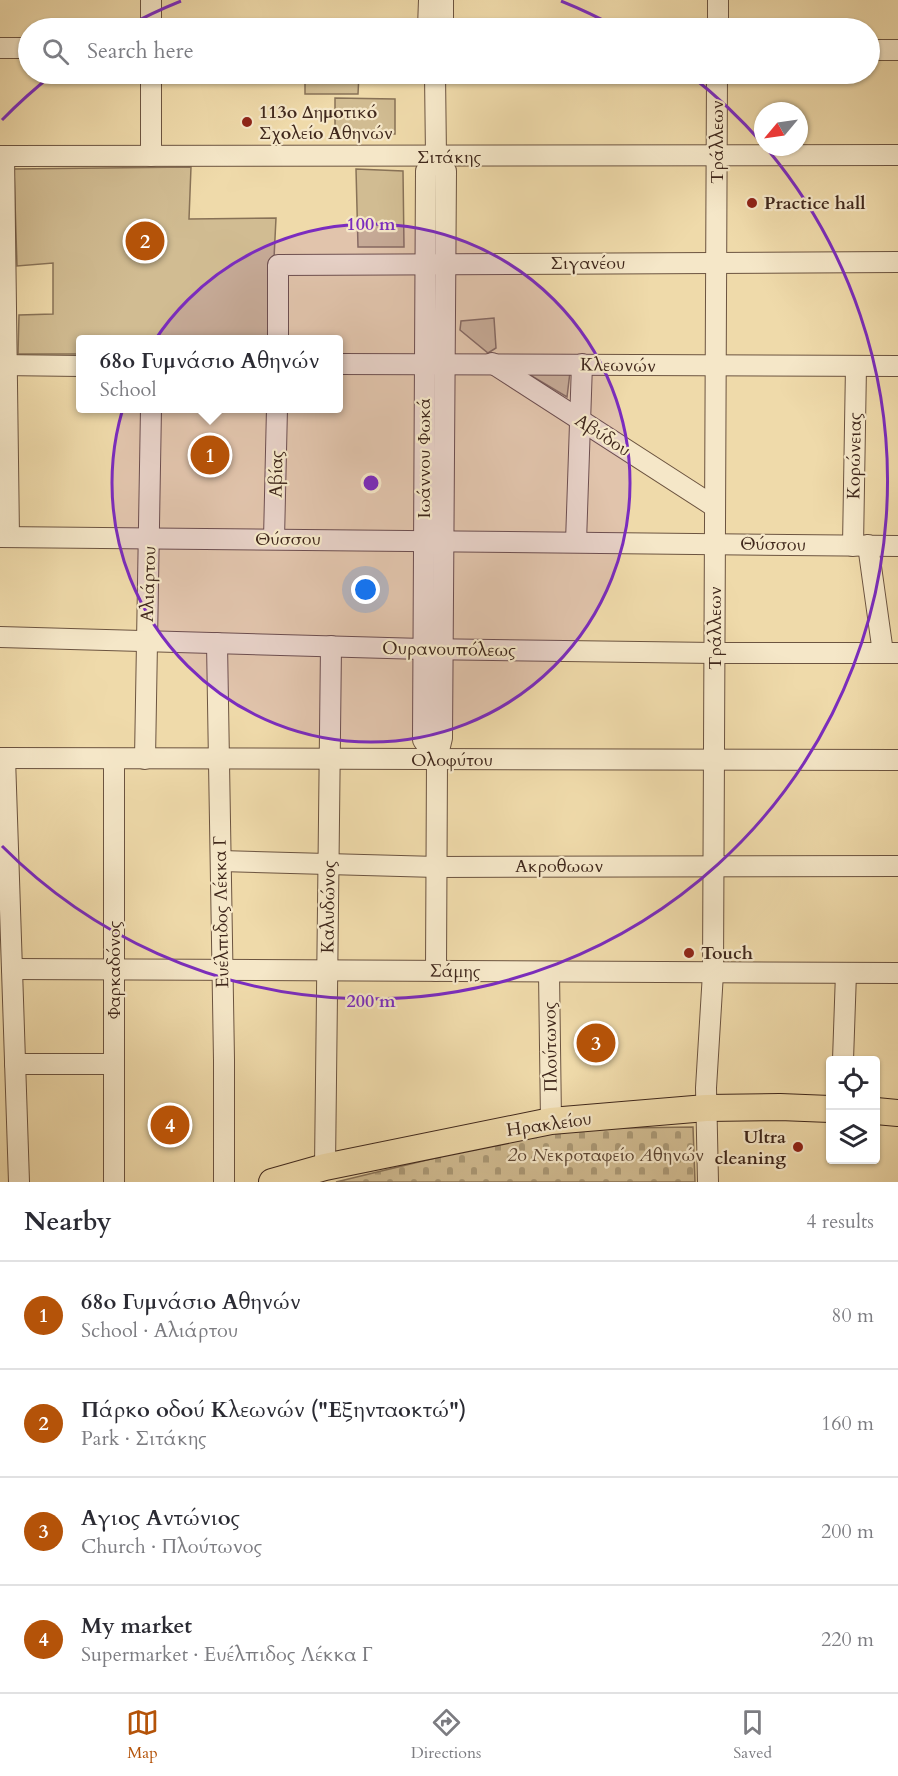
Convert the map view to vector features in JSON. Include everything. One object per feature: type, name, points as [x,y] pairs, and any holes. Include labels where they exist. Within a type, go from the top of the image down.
[{"type":"main road","name":"Ηρακλείου","points":[[272,1182],[325,1167],[551,1121],[706,1108],[826,1109]]},
{"type":"main road","points":[[880,1111],[898,1113]]},
{"type":"street","points":[[151,0],[151,18]]},
{"type":"street","points":[[428,18],[429,0]]},
{"type":"street","points":[[443,0],[443,18]]},
{"type":"street","points":[[718,0],[718,18]]},
{"type":"street","points":[[0,48],[18,48]]},
{"type":"street","points":[[880,50],[898,50]]},
{"type":"street","points":[[151,84],[151,156]]},
{"type":"street","name":"Ιωάννου Φωκά","points":[[435,84],[436,157],[446,171],[445,264],[435,363],[433,649],[423,740],[437,759],[436,971]]},
{"type":"street","name":"Τράλλεων","points":[[708,1182],[706,1108],[713,973],[714,866],[717,84]]},
{"type":"street","name":"Σιτάκης","points":[[2,156],[898,155]]},
{"type":"street","points":[[2,156],[4,537]]},
{"type":"street","name":"Ιωάννου Φωκά","points":[[435,363],[425,264],[426,171],[436,157]]},
{"type":"street","name":"Σιγανέου","points":[[278,335],[278,265],[898,262]]},
{"type":"street","name":"Αβύδου","points":[[492,363],[715,507]]},
{"type":"street","name":"Κλεωνών","points":[[343,364],[898,366]]},
{"type":"street","points":[[576,542],[582,364]]},
{"type":"street","points":[[3,365],[76,366]]},
{"type":"street","name":"Κορώνειας","points":[[856,366],[861,546],[891,653]]},
{"type":"street","name":"Αλιάρτου","points":[[146,759],[151,413]]},
{"type":"street","name":"Αβίας","points":[[274,539],[277,413]]},
{"type":"street","name":"Θύσσου","points":[[4,537],[898,546]]},
{"type":"street","name":"Ουρανουπόλεως","points":[[0,637],[433,649],[891,653]]},
{"type":"street","name":"Ευέλπιδος Λέκκα Γ","points":[[217,643],[224,1182]]},
{"type":"street","name":"Καλυδώνος","points":[[325,1167],[331,646]]},
{"type":"street","points":[[3,758],[15,1064],[8,1098],[18,1182]]},
{"type":"street","name":"Ολοφύτου","points":[[3,758],[898,760]]},
{"type":"street","name":"Φαρκαδόνος","points":[[114,759],[114,1182]]},
{"type":"street","name":"Ακροθωων","points":[[220,861],[437,867],[898,866]]},
{"type":"street","name":"Σάμης","points":[[12,969],[898,973]]},
{"type":"street","name":"Πλούτωνος","points":[[549,972],[551,1121]]},
{"type":"street","points":[[843,1056],[846,973]]},
{"type":"street","points":[[15,1064],[114,1064]]},
{"type":"green space","points":[[305,84],[358,84],[358,94],[305,94]]},
{"type":"green space","points":[[335,98],[395,99],[395,134],[335,134]]},
{"type":"green space","points":[[191,167],[189,219],[276,218],[270,335],[76,335],[76,354],[18,354],[19,315],[53,314],[53,263],[17,266],[14,169]]},
{"type":"green space","points":[[356,169],[403,171],[404,247],[358,247]]},
{"type":"green space","points":[[494,318],[496,348],[488,353],[460,330],[461,321]]},
{"type":"green space","points":[[525,372],[570,372],[567,397]]},
{"type":"green space","name":"2ο Νεκροταφείο Αθηνών","points":[[693,1127],[695,1182],[336,1182],[555,1129]]},
{"type":"place","name":"113ο Δημοτικό Σχολείο Αθηνών","points":[[247,122]]},
{"type":"place","name":"Practice hall","points":[[752,203]]},
{"type":"place","name":"Πάρκο οδού Κλεωνών (\"Εξηνταοκτώ\")","points":[[145,241]]},
{"type":"place","name":"68ο Γυμνάσιο Αθηνών","points":[[210,455]]},
{"type":"place","name":"Touch","points":[[689,953]]},
{"type":"place","name":"Αγιος Αντώνιος","points":[[596,1043]]},
{"type":"place","name":"My market","points":[[170,1125]]},
{"type":"place","name":"Ultra cleaning","points":[[798,1147]]}]
